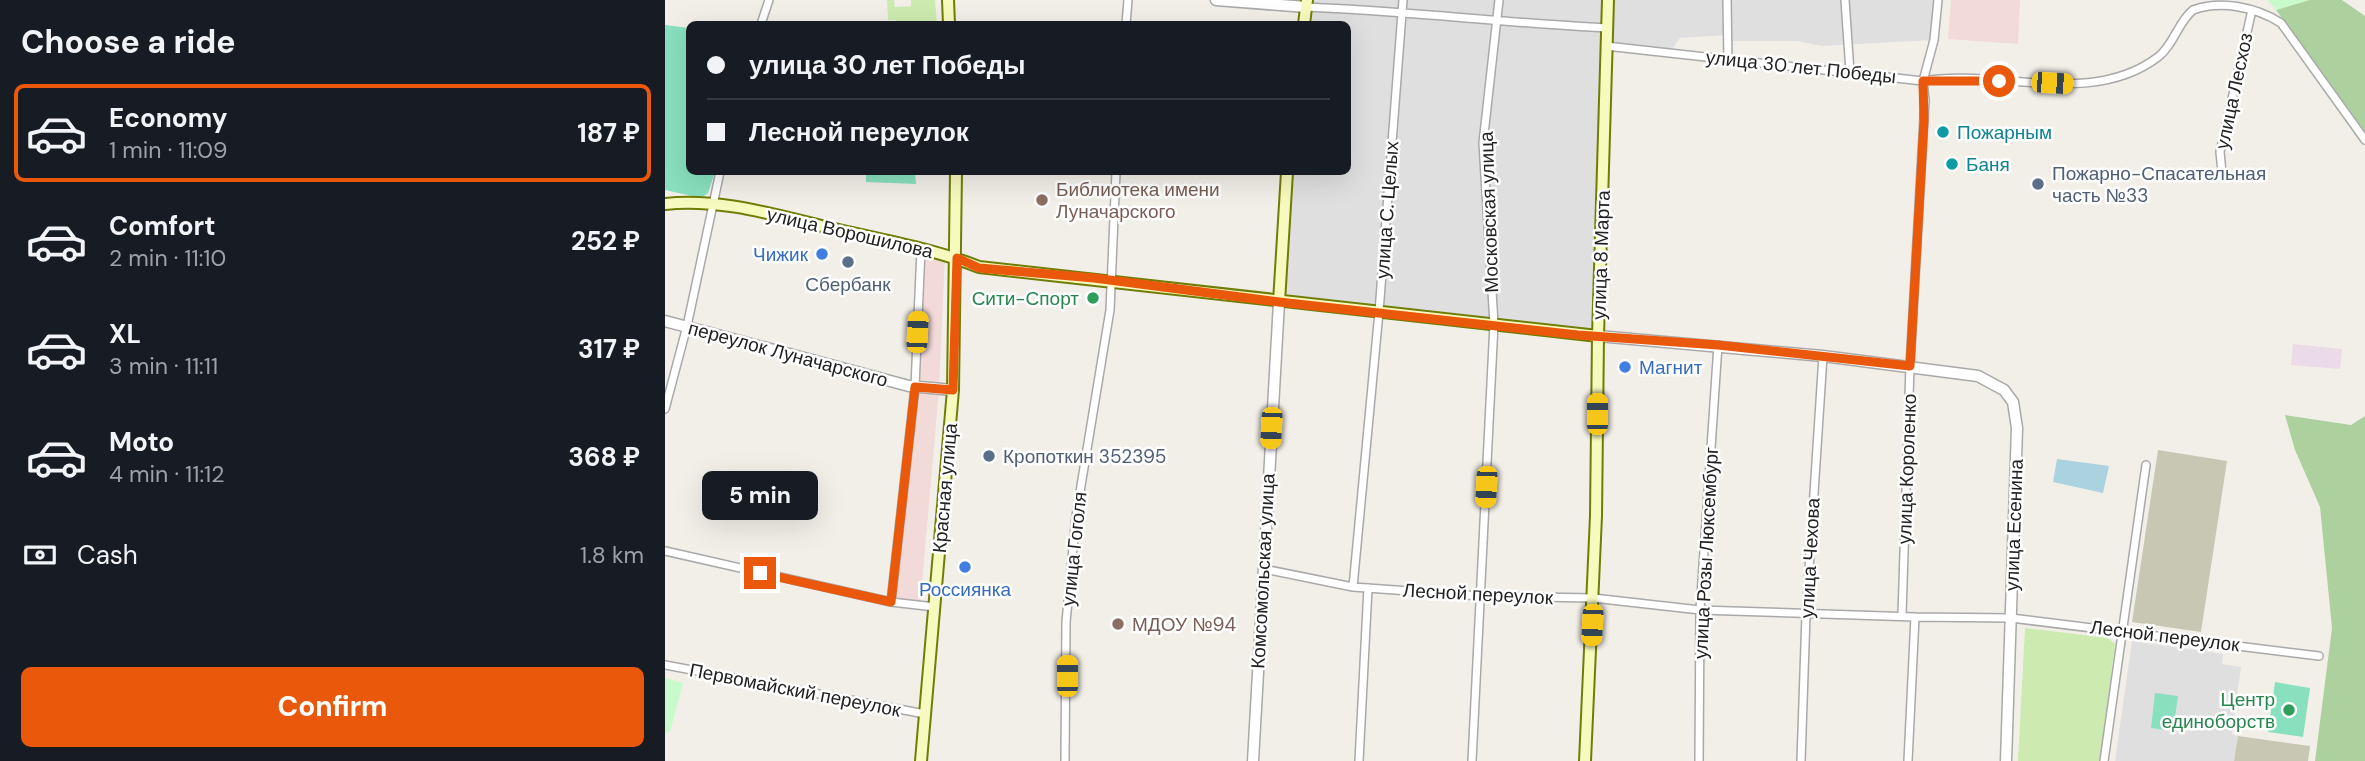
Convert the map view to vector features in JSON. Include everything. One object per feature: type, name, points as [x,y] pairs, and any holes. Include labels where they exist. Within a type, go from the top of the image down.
[{"type":"main road","points":[[948,0],[949,21]]},
{"type":"main road","name":"улица 8 Марта","points":[[1585,761],[1593,598],[1608,0]]},
{"type":"main road","name":"Красная улица","points":[[921,761],[953,390],[957,258],[956,175]]},
{"type":"main road","name":"Комсомольская улица","points":[[1279,302],[1287,175]]},
{"type":"main road","name":"улица Ворошилова","points":[[665,204],[712,205],[758,212],[921,248],[957,258],[979,268],[1110,280],[1279,302],[1598,336]]},
{"type":"street","points":[[762,21],[769,0]]},
{"type":"street","points":[[1126,21],[1128,0]]},
{"type":"street","points":[[1216,0],[1306,4],[1498,22],[1607,28]]},
{"type":"street","name":"улица С. Целых","points":[[1353,587],[1379,312],[1403,0]]},
{"type":"street","name":"Московская улица","points":[[1472,761],[1495,324],[1483,143],[1499,0]]},
{"type":"street","points":[[1727,0],[1728,60]]},
{"type":"street","points":[[1845,0],[1850,72]]},
{"type":"street","name":"улица Короленко","points":[[1902,615],[1910,366],[1923,136],[1923,81],[1934,40],[1938,0]]},
{"type":"street","name":"улица 30 лет Победы","points":[[1606,46],[1923,81],[1946,78],[2078,84],[2112,78],[2160,56],[2193,10],[2228,3],[2255,10]]},
{"type":"street","name":"улица Лесхоз","points":[[2222,172],[2220,152],[2255,10],[2281,23],[2365,140]]},
{"type":"street","points":[[665,409],[687,326],[719,175]]},
{"type":"street","name":"улица Гоголя","points":[[1065,761],[1066,622],[1075,529],[1109,310],[1116,175]]},
{"type":"street","name":"Красная улица","points":[[891,602],[915,387],[921,248]]},
{"type":"street","name":"Комсомольская улица","points":[[1253,761],[1279,302]]},
{"type":"street","name":"переулок Луначарского","points":[[665,321],[915,387],[953,390]]},
{"type":"street","name":"улица Ворошилова","points":[[1598,336],[1718,345],[1910,366]]},
{"type":"street","name":"улица Розы Люксембург","points":[[1699,761],[1700,610],[1718,345]]},
{"type":"street","name":"улица Чехова","points":[[1801,761],[1806,615],[1822,356]]},
{"type":"street","name":"улица Есенина","points":[[1910,366],[1991,381],[2013,402],[2017,428],[2006,761]]},
{"type":"street","points":[[2104,761],[2146,465]]},
{"type":"street","points":[[665,551],[891,602],[935,607]]},
{"type":"street","name":"Лесной переулок","points":[[1264,569],[1353,587],[1480,596],[1593,598],[1700,610],[1806,615],[1902,615]]},
{"type":"street","points":[[1359,761],[1368,588]]},
{"type":"street","points":[[1902,615],[1915,617],[1908,761]]},
{"type":"street","name":"Лесной переулок","points":[[1915,617],[2011,618],[2319,656]]},
{"type":"street","name":"Первомайский переулок","points":[[665,665],[925,714]]},
{"type":"shaded area","points":[[1307,0],[1938,0],[1934,40],[1821,46],[1797,41],[1728,41],[1727,35],[1680,38],[1669,53],[1606,46],[1598,336],[1279,302],[1288,175],[1351,175],[1351,21],[1304,21]]},
{"type":"shaded area","points":[[1951,0],[2020,0],[2018,44],[1948,39]]},
{"type":"shaded area","points":[[921,249],[945,254],[939,390],[920,606],[891,602],[915,387]]},
{"type":"shaded area","points":[[2293,344],[2342,349],[2340,369],[2291,365]]},
{"type":"shaded area","points":[[2158,450],[2227,461],[2201,632],[2132,622]]},
{"type":"shaded area","points":[[2132,641],[2223,654],[2222,664],[2241,667],[2232,734],[2238,736],[2234,761],[2115,761]]},
{"type":"shaded area","points":[[2238,736],[2310,746],[2308,761],[2234,761]]},
{"type":"green space","points":[[887,0],[894,0],[895,7],[911,6],[911,0],[935,0],[937,21],[888,20]]},
{"type":"green space","points":[[2268,0],[2309,0],[2276,10]]},
{"type":"green space","points":[[2309,0],[2342,0],[2365,16],[2365,132],[2276,10]]},
{"type":"green space","points":[[665,25],[686,28],[686,175],[714,175],[708,193],[701,198],[665,190]]},
{"type":"green space","points":[[866,175],[915,175],[916,184],[866,182]]},
{"type":"green space","points":[[2285,415],[2351,425],[2365,416],[2365,761],[2315,761],[2332,628],[2320,507],[2295,450]]},
{"type":"green space","points":[[2025,628],[2108,638],[2115,644],[2100,761],[2018,761]]},
{"type":"green space","points":[[665,678],[683,683],[670,732],[665,733]]},
{"type":"green space","name":"Центр единоборств","points":[[2275,682],[2310,688],[2303,737],[2268,732]]},
{"type":"green space","points":[[2155,693],[2178,696],[2173,731],[2151,728]]},
{"type":"water","points":[[2057,459],[2109,466],[2103,493],[2053,482]]},
{"type":"place","name":"Пожарным","points":[[1943,132]]},
{"type":"place","name":"Баня","points":[[1952,164]]},
{"type":"place","name":"Пожарно-Спасательная часть №33","points":[[2038,184]]},
{"type":"place","name":"Библиотека имени Луначарского","points":[[1042,200]]},
{"type":"place","name":"Чижик","points":[[822,254]]},
{"type":"place","name":"Сбербанк","points":[[848,262]]},
{"type":"place","name":"Сити-Спорт","points":[[1093,298]]},
{"type":"place","name":"Магнит","points":[[1625,367]]},
{"type":"place","name":"Кропоткин 352395","points":[[989,456]]},
{"type":"place","name":"Россиянка","points":[[965,567]]},
{"type":"place","name":"МДОУ №94","points":[[1118,624]]},
{"type":"place","name":"Центр единоборств","points":[[2289,710]]},
{"type":"route","points":[[760,573],[891,602],[915,387],[953,390],[957,258],[979,268],[1094,278],[1279,302],[1578,335],[1718,345],[1910,366],[1917,276],[1925,100],[1923,81],[1946,78],[1999,81]]}]
